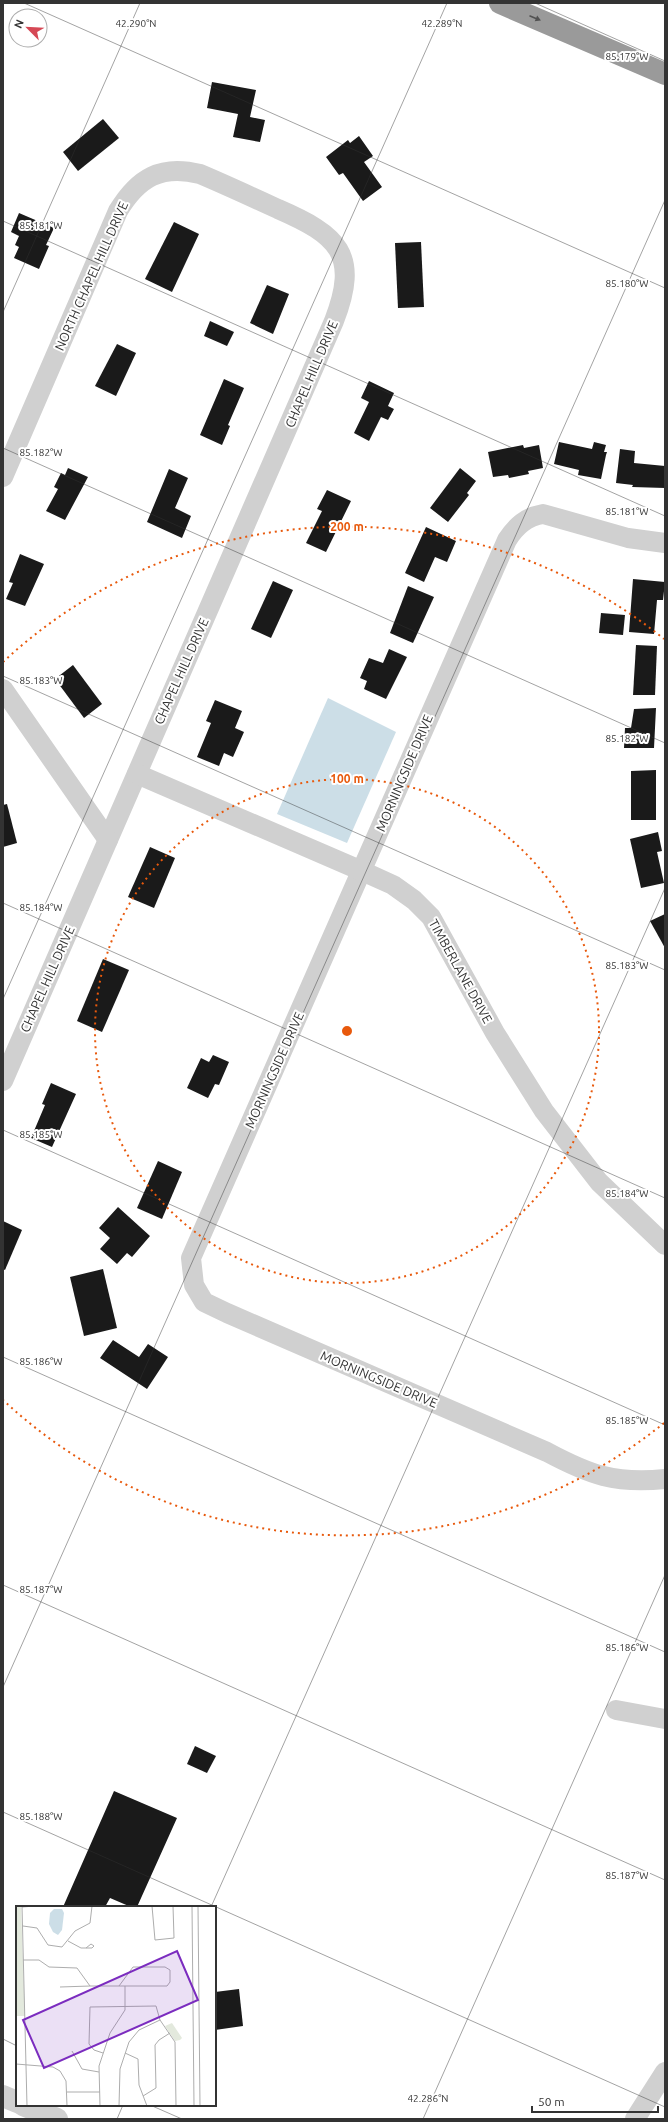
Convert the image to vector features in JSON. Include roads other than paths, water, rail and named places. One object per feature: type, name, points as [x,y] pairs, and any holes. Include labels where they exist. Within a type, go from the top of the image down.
[{"type":"highway","points":[[500,3],[665,74]]},
{"type":"street","name":"NORTH CHAPEL HILL DRIVE","points":[[3,477],[118,210],[136,186],[147,178],[173,170],[186,170],[200,174],[309,222],[331,239],[342,258]]},
{"type":"street","name":"CHAPEL HILL DRIVE","points":[[3,1081],[334,321],[344,291],[345,280],[342,258]]},
{"type":"street","name":"MORNINGSIDE DRIVE","points":[[665,543],[628,538],[543,514],[526,519],[512,532],[501,549],[362,871],[191,1258],[194,1285],[204,1302],[227,1313],[547,1452],[577,1468],[623,1481],[665,1479]]},
{"type":"street","points":[[3,689],[108,840]]},
{"type":"street","name":"TIMBERLANE DRIVE","points":[[137,774],[393,885],[414,900],[431,917],[496,1033],[544,1111],[599,1182],[665,1244]]},
{"type":"street","points":[[616,1710],[665,1719]]},
{"type":"street","points":[[636,2119],[665,2072]]},
{"type":"street","points":[[3,2096],[16,2102]]},
{"type":"street","points":[[25,2106],[57,2119]]}]
